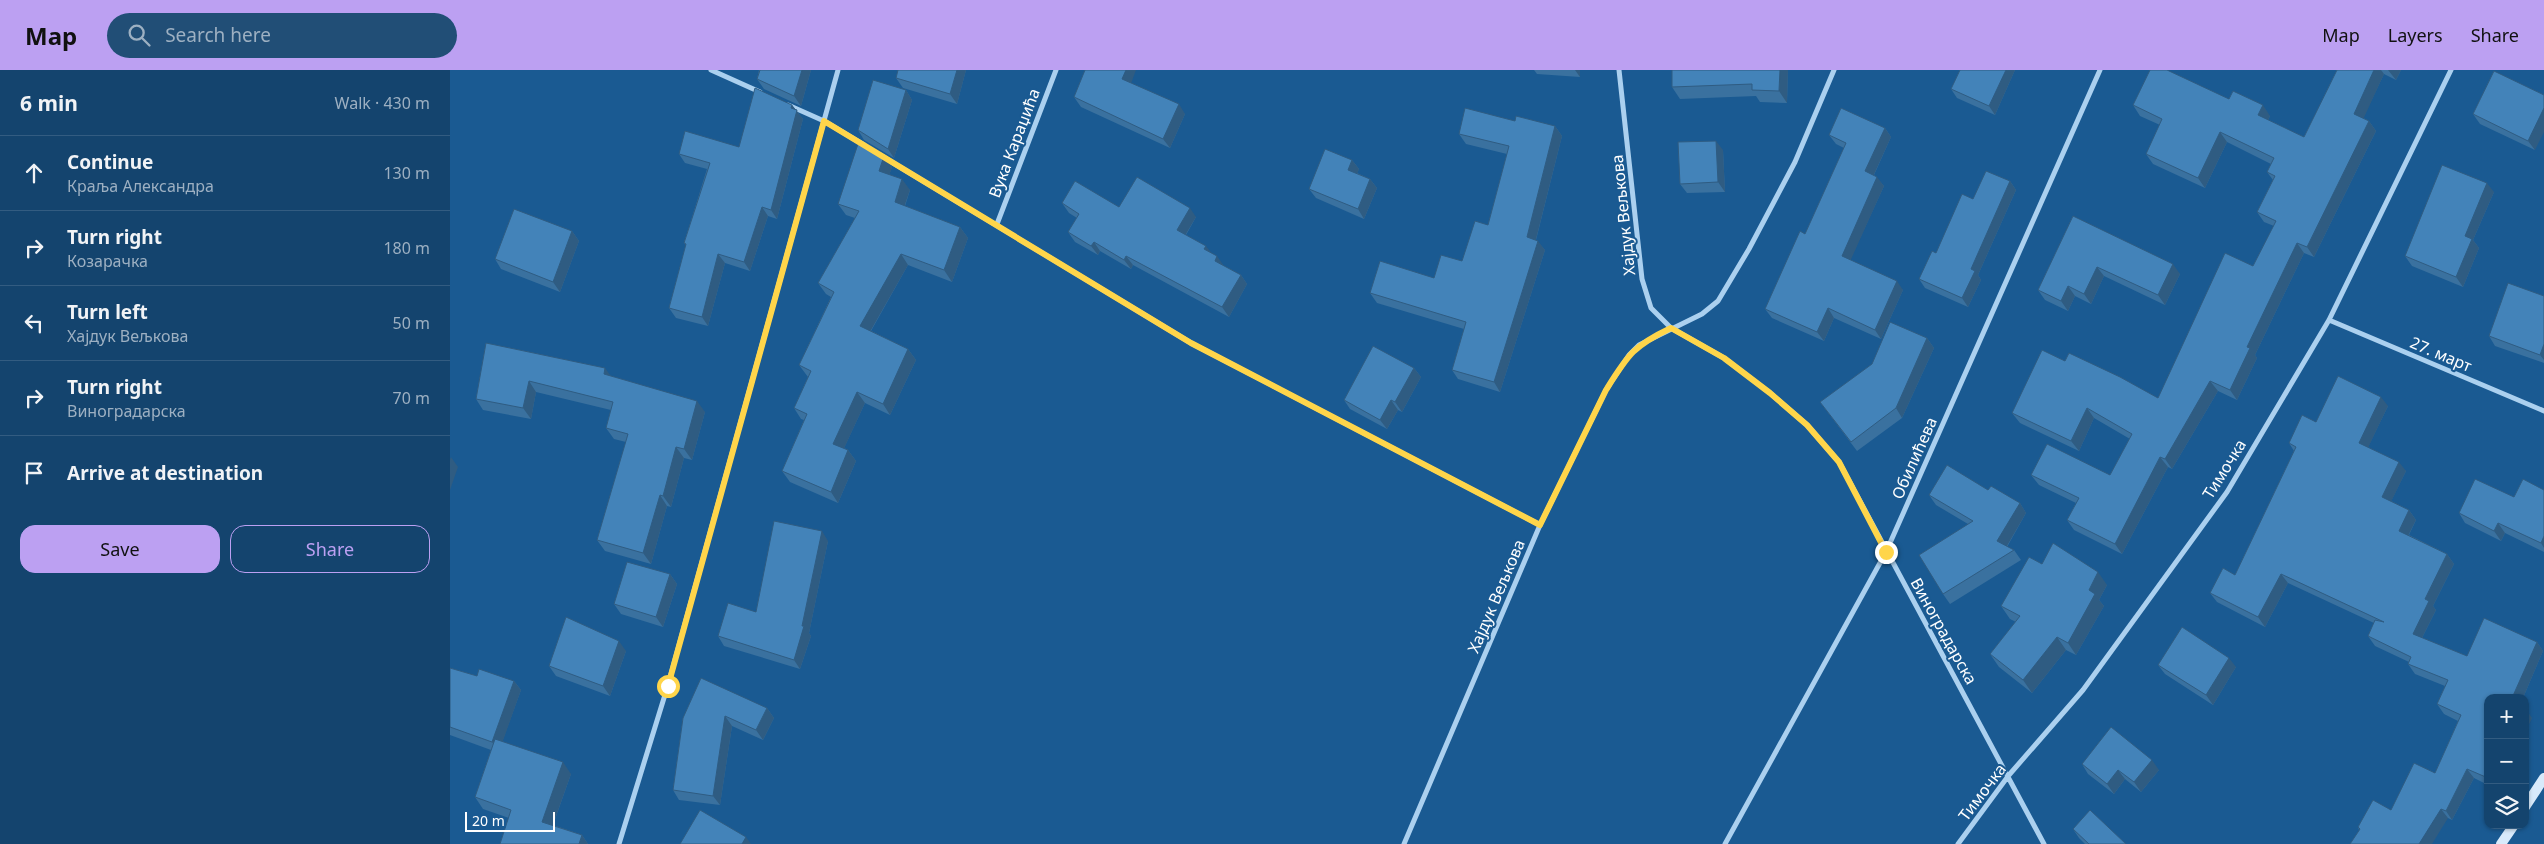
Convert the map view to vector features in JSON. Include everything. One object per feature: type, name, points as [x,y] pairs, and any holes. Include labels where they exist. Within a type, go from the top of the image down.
[{"type":"main road","points":[[2529,801],[2544,778]]},
{"type":"main road","points":[[2501,844],[2511,829]]},
{"type":"street","points":[[712,70],[763,94]]},
{"type":"street","points":[[619,844],[671,676],[838,70]]},
{"type":"street","name":"Вука Караџића","points":[[997,224],[1056,70]]},
{"type":"street","name":"Хајдук Вељкова","points":[[1404,844],[1540,525],[1606,390],[1619,369],[1639,345],[1671,328],[1651,308],[1642,279],[1619,70]]},
{"type":"street","points":[[1671,328],[1702,314],[1718,301],[1749,250],[1795,162],[1834,70]]},
{"type":"street","name":"Обилићева","points":[[1725,844],[1886,552],[2100,70]]},
{"type":"street","name":"Тимочка","points":[[1958,844],[2009,775],[2083,690],[2226,492],[2329,320],[2451,70]]},
{"type":"street","points":[[781,102],[824,121],[1191,343],[1540,525]]},
{"type":"street","name":"27. март","points":[[2329,320],[2544,411]]},
{"type":"street","name":"Виноградарска","points":[[1671,328],[1724,358],[1770,393],[1807,425],[1839,462],[1886,552],[2009,775],[2044,844]]},
{"type":"building","points":[[760,70],[802,70],[794,96],[757,79]]},
{"type":"building","points":[[898,70],[957,70],[950,94],[896,78]]},
{"type":"building","points":[[1085,70],[1126,70],[1122,79],[1179,104],[1163,139],[1074,97]]},
{"type":"building","points":[[1672,70],[1780,70],[1779,91],[1752,90],[1752,84],[1672,87]]},
{"type":"building","points":[[1960,70],[2006,70],[1989,106],[1951,89]]},
{"type":"building","points":[[2150,70],[2167,70],[2229,99],[2233,91],[2263,105],[2258,115],[2304,137],[2337,70],[2374,70],[2354,114],[2369,121],[2307,247],[2297,243],[2247,347],[2250,348],[2230,390],[2210,381],[2165,459],[2160,457],[2115,544],[2067,520],[2079,498],[2031,475],[2047,444],[2110,475],[2132,434],[2087,408],[2071,441],[2012,413],[2042,350],[2065,361],[2069,353],[2120,377],[2158,398],[2225,253],[2253,266],[2276,221],[2257,212],[2275,176],[2267,172],[2274,158],[2220,132],[2198,178],[2146,154],[2162,119],[2133,105]]},
{"type":"building","points":[[2494,71],[2544,95],[2544,108],[2528,141],[2473,114]]},
{"type":"building","points":[[873,80],[906,90],[888,149],[858,130]]},
{"type":"building","points":[[755,88],[792,105],[791,108],[797,110],[771,210],[762,207],[744,262],[718,254],[702,317],[669,308],[686,244],[684,243],[710,163],[679,154],[685,131],[739,147]]},
{"type":"building","points":[[1465,108],[1515,121],[1516,116],[1555,126],[1527,237],[1538,241],[1494,382],[1452,370],[1466,322],[1370,293],[1380,261],[1434,278],[1441,255],[1462,261],[1475,221],[1488,225],[1509,146],[1459,134]]},
{"type":"building","points":[[1841,108],[1885,128],[1865,171],[1877,177],[1842,256],[1897,281],[1875,330],[1828,308],[1817,332],[1765,309],[1800,231],[1805,234],[1846,143],[1829,135]]},
{"type":"building","points":[[859,141],[884,156],[879,171],[902,179],[895,202],[960,227],[944,270],[901,254],[860,326],[908,349],[883,404],[857,392],[833,444],[848,450],[831,492],[782,471],[807,414],[794,408],[811,371],[799,365],[834,292],[818,283],[859,211],[838,204]]},
{"type":"building","points":[[1716,141],[1718,182],[1680,184],[1678,142]]},
{"type":"building","points":[[1325,149],[1352,160],[1348,170],[1370,179],[1358,209],[1309,189]]},
{"type":"building","points":[[2442,165],[2487,183],[2465,236],[2472,239],[2456,277],[2405,256]]},
{"type":"building","points":[[1986,171],[2010,181],[1971,269],[1975,271],[1962,298],[1919,279],[1932,251],[1936,253],[1962,194],[1973,199]]},
{"type":"building","points":[[1137,177],[1190,208],[1177,230],[1206,246],[1204,249],[1217,256],[1215,261],[1241,275],[1222,307],[1126,256],[1124,260],[1094,242],[1091,246],[1068,232],[1079,214],[1062,203],[1075,181],[1119,207]]},
{"type":"building","points":[[514,209],[572,231],[553,282],[495,259]]},
{"type":"building","points":[[2073,216],[2173,264],[2158,295],[2097,267],[2084,294],[2068,286],[2061,301],[2038,290]]},
{"type":"building","points":[[2508,283],[2544,296],[2544,344],[2540,355],[2489,336]]},
{"type":"building","points":[[1890,322],[1927,338],[1896,408],[1851,442],[1820,402],[1872,364]]},
{"type":"building","points":[[486,343],[605,368],[604,374],[697,401],[684,449],[676,447],[663,496],[660,495],[643,553],[597,540],[628,434],[606,428],[613,402],[529,381],[523,408],[476,399]]},
{"type":"building","points":[[1373,346],[1414,368],[1395,402],[1391,400],[1380,420],[1344,400]]},
{"type":"building","points":[[2338,376],[2381,397],[2359,443],[2399,462],[2382,497],[2409,510],[2399,531],[2447,554],[2425,599],[2429,601],[2413,634],[2467,656],[2484,618],[2537,642],[2514,694],[2484,694],[2484,776],[2467,769],[2446,811],[2441,809],[2419,844],[2350,844],[2360,829],[2358,827],[2373,800],[2391,810],[2414,763],[2435,773],[2461,715],[2437,704],[2448,680],[2408,664],[2411,657],[2368,636],[2375,620],[2384,622],[2281,574],[2258,617],[2210,593],[2223,568],[2235,575],[2296,447],[2289,443],[2302,415],[2316,422]]},
{"type":"building","points":[[1947,465],[1988,490],[1991,486],[2020,503],[1997,541],[2014,550],[1943,594],[1919,555],[1973,521],[1929,495]]},
{"type":"building","points":[[2475,479],[2514,497],[2523,479],[2544,490],[2544,536],[2541,543],[2498,523],[2494,531],[2459,513]]},
{"type":"building","points":[[774,521],[822,531],[802,626],[804,626],[794,660],[718,636],[728,603],[756,612]]},
{"type":"building","points":[[2053,543],[2098,572],[2089,590],[2095,594],[2068,643],[2057,637],[2023,680],[1990,654],[2020,616],[2001,606],[2029,557],[2042,564]]},
{"type":"building","points":[[627,562],[670,574],[656,617],[614,604]]},
{"type":"building","points":[[566,617],[619,641],[603,686],[549,666]]},
{"type":"building","points":[[2182,627],[2229,658],[2206,695],[2158,665]]},
{"type":"building","points":[[450,668],[477,676],[479,669],[514,681],[492,742],[450,727]]},
{"type":"building","points":[[701,678],[767,708],[756,730],[725,716],[713,796],[673,790],[683,718]]},
{"type":"building","points":[[2111,727],[2152,760],[2134,782],[2118,770],[2107,784],[2082,764]]},
{"type":"building","points":[[495,739],[563,762],[542,822],[582,835],[579,844],[500,844],[511,810],[475,797]]},
{"type":"building","points":[[700,810],[746,837],[742,844],[680,844]]},
{"type":"building","points":[[2090,810],[2126,844],[2089,844],[2073,829]]},
{"type":"route","points":[[668,686],[824,121],[1191,343],[1540,525],[1606,390],[1619,369],[1639,345],[1671,328],[1724,358],[1770,393],[1807,425],[1839,462],[1886,552]]}]
